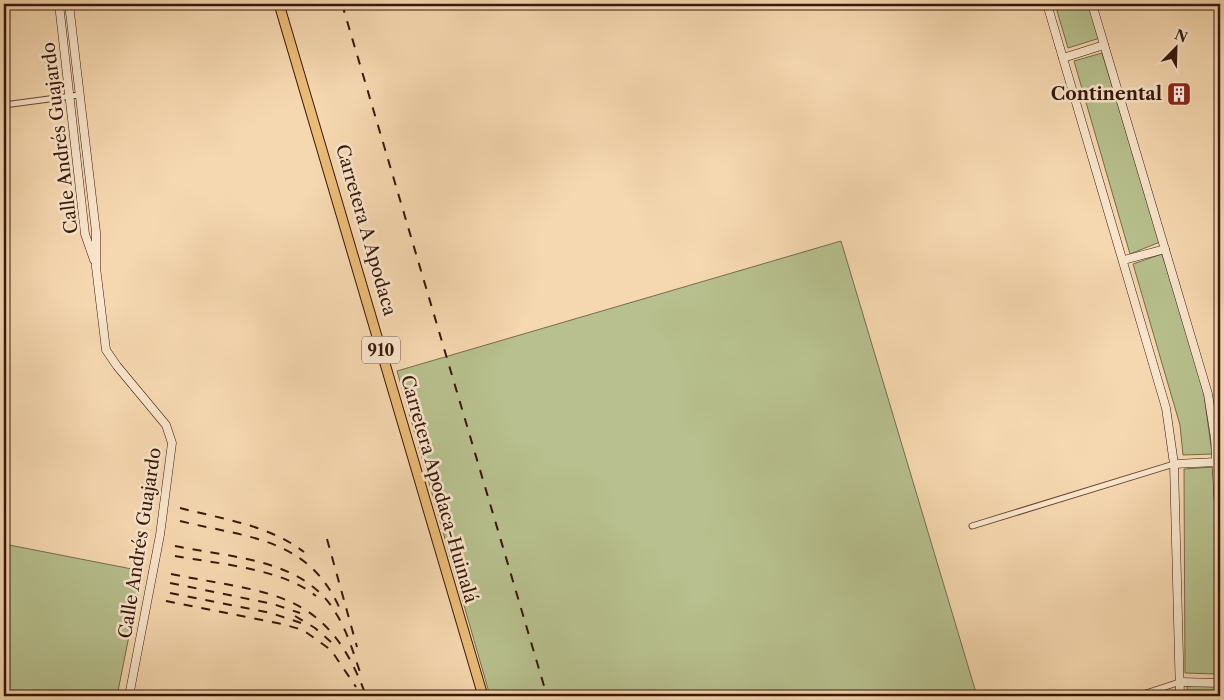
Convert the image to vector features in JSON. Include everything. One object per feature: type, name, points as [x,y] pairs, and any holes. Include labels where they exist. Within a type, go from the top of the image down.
[{"type":"main road","name":"Carretera Apodaca-Huinalá","points":[[279,4],[484,696]]},
{"type":"main road","name":"Carretera A Apodaca","points":[[283,4],[484,696]]},
{"type":"street","name":"Calle Andrés Guajardo","points":[[59,4],[85,234],[96,267]]},
{"type":"street","name":"Calle Andrés Guajardo","points":[[69,4],[96,232],[96,267],[103,333],[108,355],[166,425],[172,443],[160,535],[129,696]]},
{"type":"street","points":[[1047,4],[1162,391],[1174,464],[1180,696]]},
{"type":"street","points":[[1092,4],[1208,394],[1217,462],[1220,530]]},
{"type":"street","points":[[1063,58],[1104,45]]},
{"type":"street","points":[[4,105],[79,95]]},
{"type":"street","points":[[1124,260],[1166,249]]},
{"type":"street","points":[[972,526],[1174,464],[1217,462]]},
{"type":"street","points":[[1137,696],[1180,682],[1220,683]]},
{"type":"green space","points":[[1055,4],[1090,4],[1100,38],[1068,48]]},
{"type":"green space","points":[[1102,53],[1160,242],[1130,254],[1074,61]]},
{"type":"green space","points":[[841,241],[977,696],[490,696],[397,371]]},
{"type":"green space","points":[[1162,254],[1202,380],[1212,454],[1183,455],[1180,425],[1133,264]]},
{"type":"green space","points":[[1214,467],[1218,674],[1185,673],[1184,469]]},
{"type":"green space","points":[[4,544],[142,571],[117,696],[4,696]]},
{"type":"green space","points":[[1187,685],[1218,686],[1218,696],[1187,696]]},
{"type":"railway","points":[[342,4],[547,696]]},
{"type":"railway","points":[[180,508],[260,529],[276,535],[304,552]]},
{"type":"railway","points":[[180,521],[252,537],[274,544],[293,554],[311,567],[327,585],[340,609]]},
{"type":"railway","points":[[327,539],[357,647]]},
{"type":"railway","points":[[175,546],[243,558],[265,564],[287,571],[306,582],[323,596],[337,615],[348,637],[361,675]]},
{"type":"railway","points":[[175,556],[267,573],[285,579],[316,596]]},
{"type":"railway","points":[[171,574],[265,593],[291,602],[313,615],[333,634],[350,661],[366,696]]},
{"type":"railway","points":[[170,583],[273,604],[300,613]]},
{"type":"railway","points":[[170,593],[271,613],[301,623]]},
{"type":"railway","points":[[166,601],[282,624],[303,630],[331,650],[356,687]]},
{"type":"railway","points":[[295,616],[315,628],[331,642]]},
{"type":"place","name":"Continental","points":[[1179,94]]}]
